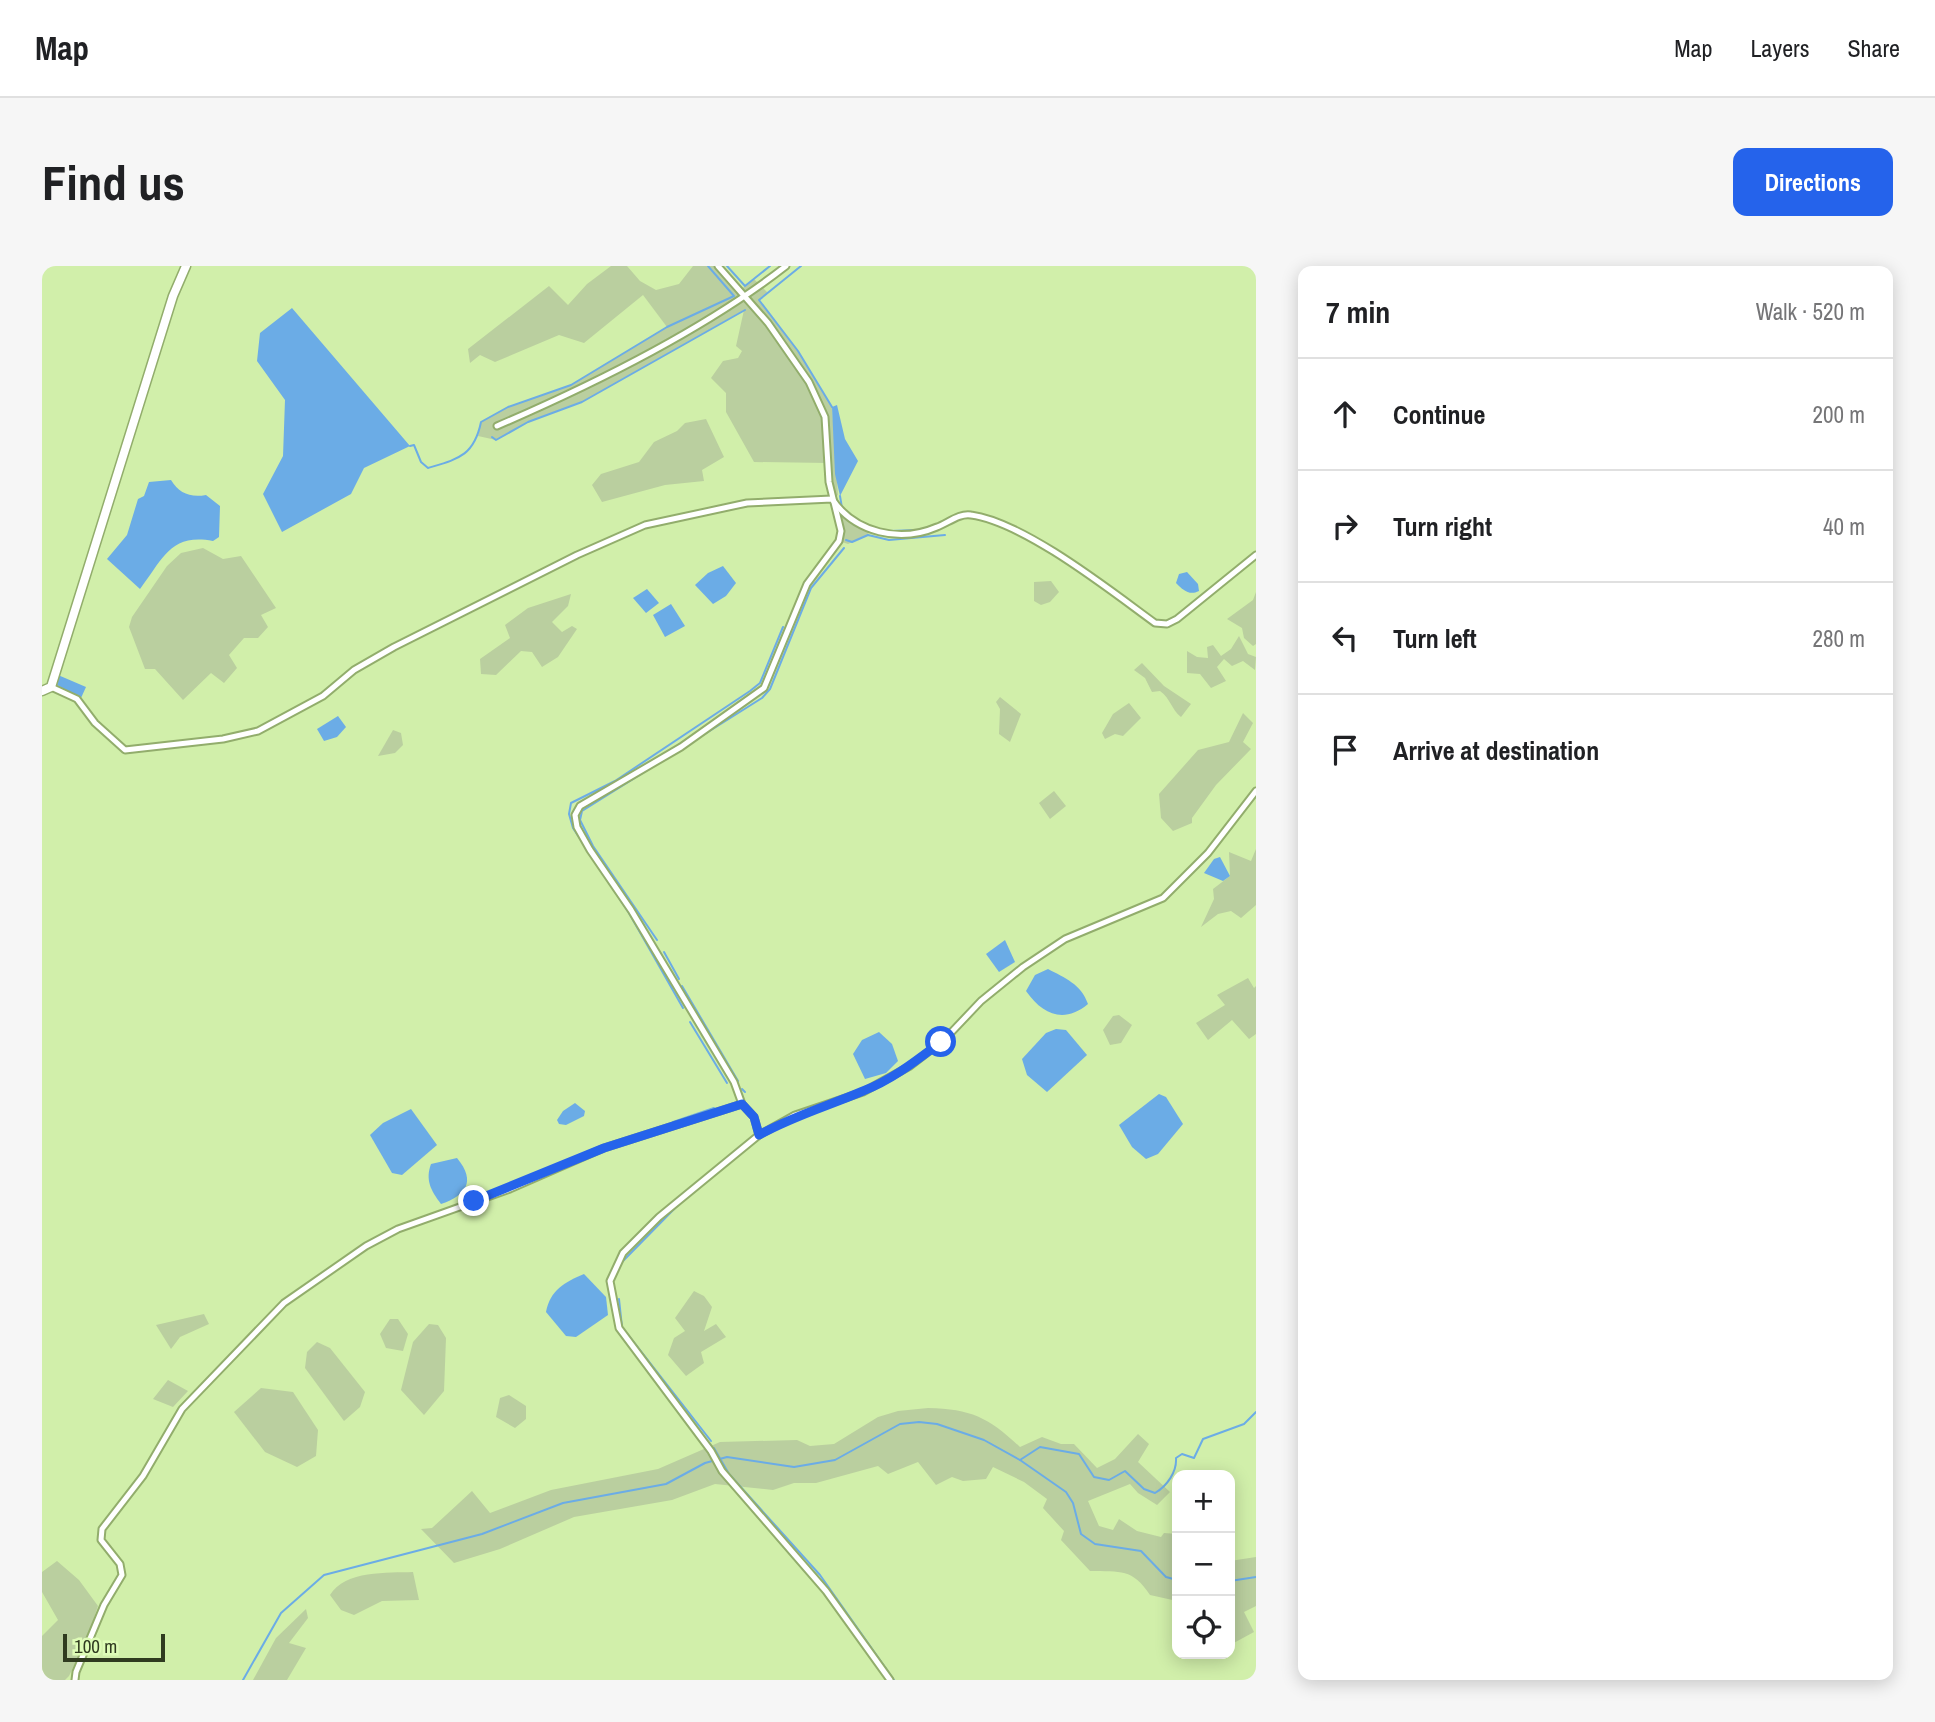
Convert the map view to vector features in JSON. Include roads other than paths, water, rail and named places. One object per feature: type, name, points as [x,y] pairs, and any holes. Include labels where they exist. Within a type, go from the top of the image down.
[{"type":"street","points":[[42,691],[51,687],[173,296],[186,266]]},
{"type":"street","points":[[718,266],[793,355],[825,417],[832,499],[841,531],[839,541],[807,584],[764,688],[681,747],[580,806],[575,815],[577,827],[590,850],[655,950],[734,1083],[742,1104],[754,1117],[759,1135]]},
{"type":"street","points":[[498,426],[570,394],[746,297],[786,266]]},
{"type":"street","points":[[51,687],[77,699],[95,723],[125,750],[223,739],[258,731],[292,714],[394,647],[577,555],[645,525],[747,503],[832,499]]},
{"type":"street","points":[[832,499],[839,510],[856,523],[890,535],[935,528],[967,514],[1008,527],[1088,574],[1155,623],[1167,624],[1177,620],[1256,555]]},
{"type":"street","points":[[890,1680],[826,1591],[722,1471],[711,1451],[619,1328],[610,1281],[623,1253],[659,1217],[759,1135],[795,1115],[863,1092],[909,1066],[945,1039],[981,1001],[1033,960],[1065,939],[1163,898],[1208,853],[1256,791]]},
{"type":"street","points":[[75,1680],[75,1672],[104,1605],[122,1575],[120,1563],[101,1540],[102,1529],[143,1476],[182,1409],[284,1303],[366,1246],[398,1229],[510,1189],[604,1148],[742,1104]]},
{"type":"water","points":[[292,308],[410,446],[364,468],[351,494],[282,532],[263,494],[283,456],[285,400],[257,361],[260,333]]},
{"type":"water","points":[[837,405],[845,439],[858,461],[840,496],[835,474],[832,407]]},
{"type":"water","points":[[171,480],[186,494],[206,495],[220,506],[219,537],[213,541],[187,541],[177,545],[162,559],[140,589],[107,559],[127,535],[138,499],[144,496],[149,482]]},
{"type":"water","points":[[723,566],[736,583],[726,596],[713,604],[695,585],[708,573]]},
{"type":"water","points":[[1187,572],[1198,584],[1199,591],[1189,593],[1176,583],[1179,574]]},
{"type":"water","points":[[647,589],[659,603],[646,613],[633,598]]},
{"type":"water","points":[[671,604],[685,626],[665,637],[653,615]]},
{"type":"water","points":[[58,675],[86,687],[81,698],[57,685]]},
{"type":"water","points":[[338,716],[346,727],[337,737],[324,741],[317,729]]},
{"type":"water","points":[[1220,857],[1230,876],[1223,881],[1204,873],[1214,859]]},
{"type":"water","points":[[1005,940],[1015,962],[999,972],[986,954]]},
{"type":"water","points":[[1048,969],[1077,987],[1088,1004],[1071,1014],[1062,1015],[1039,1006],[1026,991],[1035,975]]},
{"type":"water","points":[[1056,1029],[1066,1030],[1087,1055],[1047,1092],[1027,1075],[1022,1059],[1046,1033]]},
{"type":"water","points":[[879,1032],[892,1044],[898,1061],[886,1073],[865,1079],[853,1054],[862,1040]]},
{"type":"water","points":[[1159,1094],[1166,1097],[1183,1124],[1158,1154],[1146,1159],[1132,1147],[1119,1125]]},
{"type":"water","points":[[575,1103],[585,1111],[584,1116],[566,1125],[559,1124],[557,1120],[563,1111]]},
{"type":"water","points":[[411,1109],[437,1145],[402,1175],[392,1173],[370,1135],[383,1123]]},
{"type":"water","points":[[457,1158],[466,1174],[466,1187],[456,1197],[441,1204],[430,1185],[431,1164]]},
{"type":"water","points":[[584,1274],[606,1297],[608,1315],[576,1337],[566,1336],[546,1312],[548,1304],[559,1288]]},
{"type":"waterway","points":[[410,446],[414,445],[421,462],[428,468],[448,462],[469,449],[481,422],[508,407],[571,385],[667,327],[734,296],[708,266]]},
{"type":"waterway","points":[[727,266],[745,286],[770,266]]},
{"type":"waterway","points":[[801,266],[759,300],[798,351],[832,407]]},
{"type":"waterway","points":[[492,437],[496,440],[528,422],[582,402],[745,310]]},
{"type":"waterway","points":[[840,496],[842,508]]},
{"type":"waterway","points":[[890,531],[918,530],[933,526]]},
{"type":"waterway","points":[[846,540],[852,542],[868,535],[889,540],[945,535]]},
{"type":"waterway","points":[[657,940],[593,846],[580,820],[582,811],[762,698],[770,689],[811,588],[844,548]]},
{"type":"waterway","points":[[683,1008],[629,913],[573,828],[569,814],[571,803],[615,781],[760,683],[783,627]]},
{"type":"waterway","points":[[664,952],[679,979]]},
{"type":"waterway","points":[[682,986],[738,1081]]},
{"type":"waterway","points":[[690,1022],[727,1083]]},
{"type":"waterway","points":[[742,1089],[745,1092]]},
{"type":"waterway","points":[[673,1122],[714,1108]]},
{"type":"waterway","points":[[622,1262],[680,1203]]},
{"type":"waterway","points":[[619,1299],[622,1327],[711,1441]]},
{"type":"waterway","points":[[1020,1460],[1040,1447],[1079,1454],[1094,1477],[1109,1480],[1125,1471],[1144,1489],[1155,1493],[1170,1478],[1176,1458],[1182,1454],[1194,1458],[1203,1439],[1244,1424],[1256,1412]]},
{"type":"waterway","points":[[243,1680],[281,1613],[324,1575],[482,1534],[563,1503],[666,1484],[705,1463],[727,1457],[794,1467],[835,1460],[900,1424],[937,1424],[984,1440],[1020,1460],[1066,1492],[1073,1503],[1081,1534],[1095,1544],[1141,1551],[1166,1577],[1172,1579]]},
{"type":"waterway","points":[[714,1448],[729,1474],[820,1575],[894,1680]]},
{"type":"waterway","points":[[1235,1580],[1256,1577]]}]
